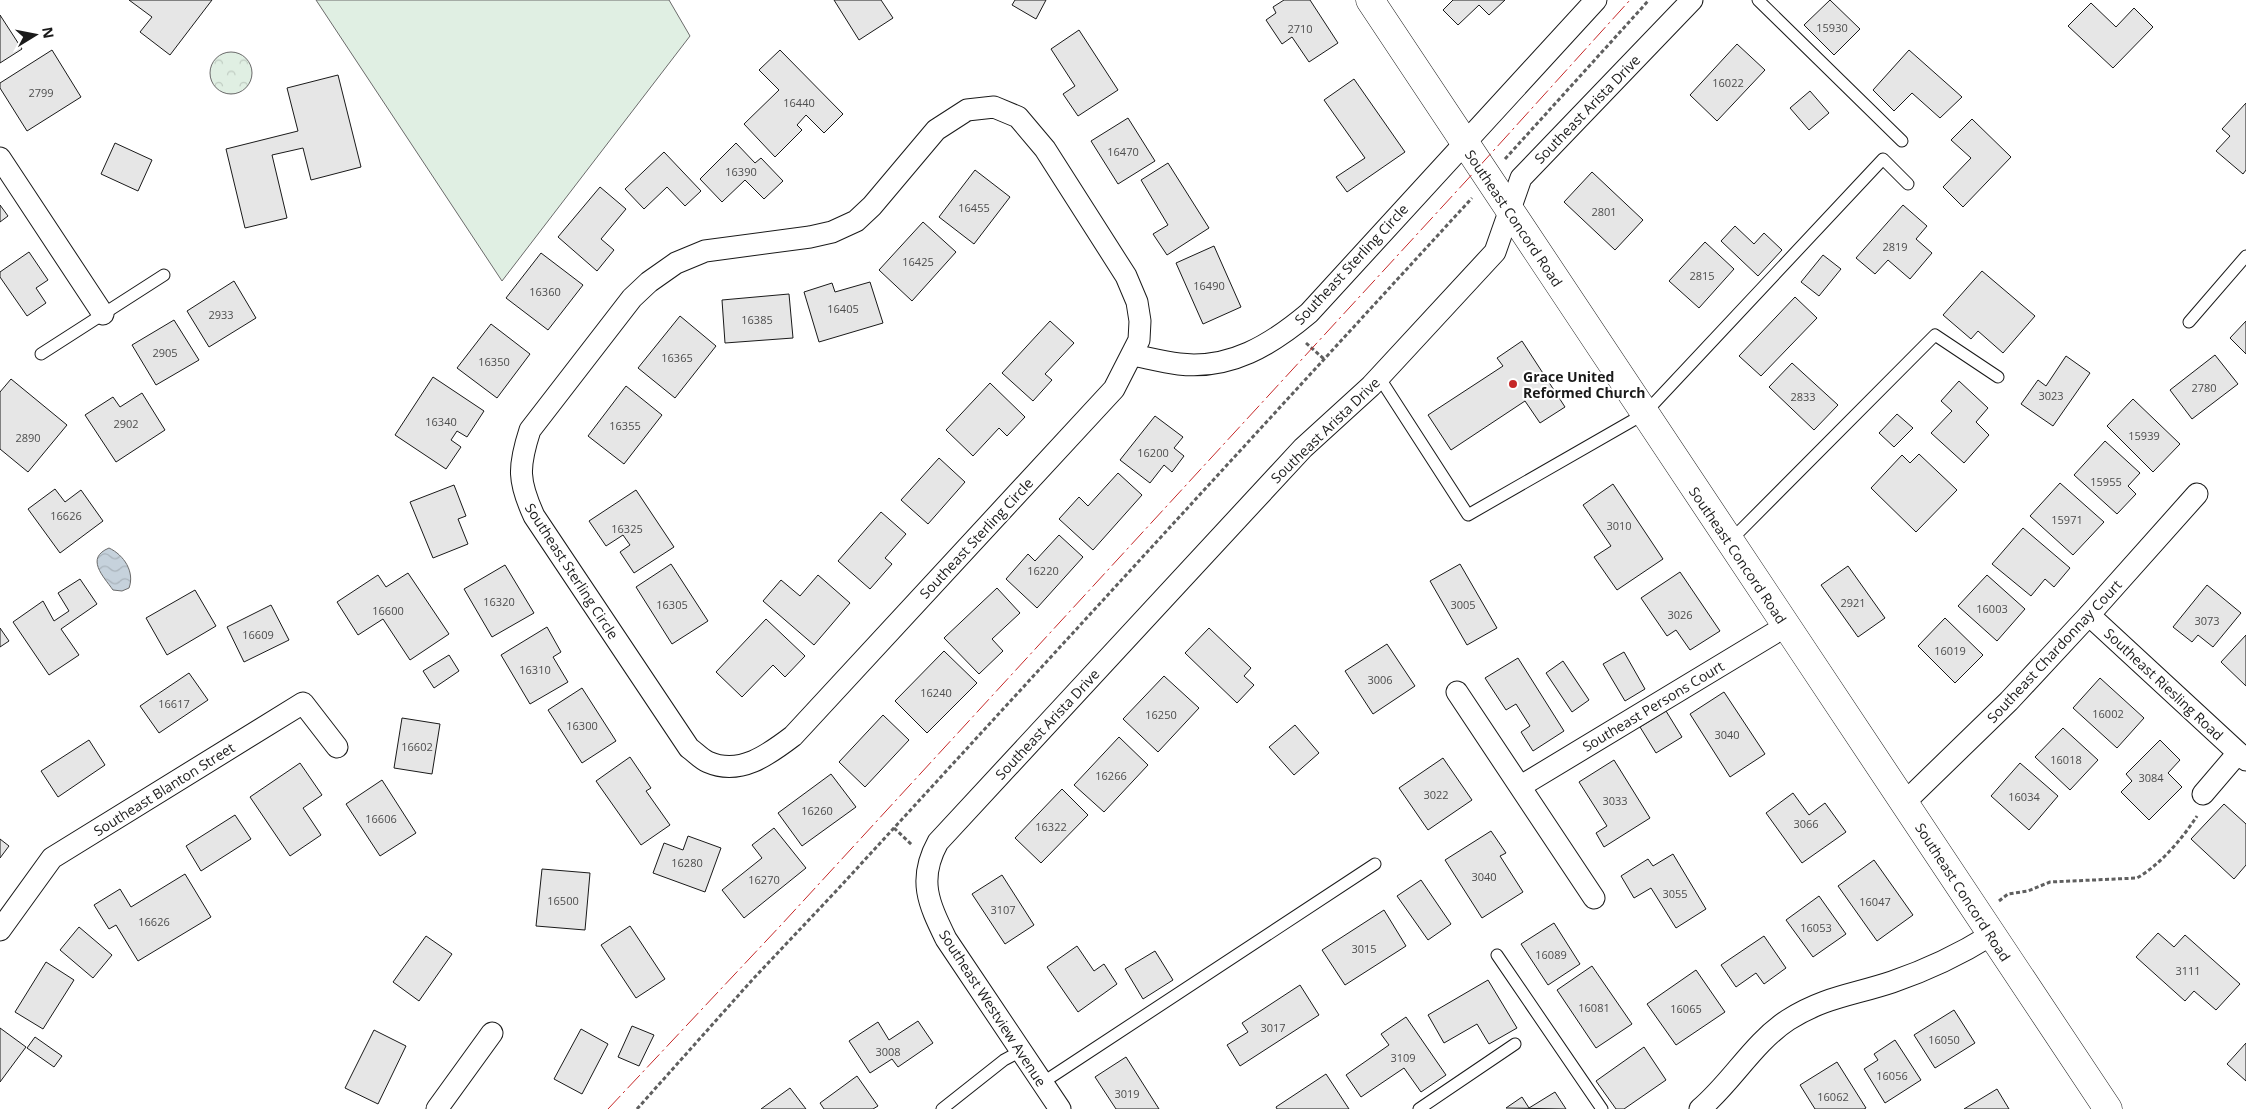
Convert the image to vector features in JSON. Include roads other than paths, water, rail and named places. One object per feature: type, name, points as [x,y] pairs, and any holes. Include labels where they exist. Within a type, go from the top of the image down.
[{"type":"street","name":"Southeast Concord Road","points":[[1370,0],[1464,144],[1510,210],[1729,542],[2108,1109]]},
{"type":"street","points":[[1464,144],[1596,0]]},
{"type":"street","name":"Southeast Arista Drive","points":[[926,874],[928,863],[938,842],[1303,448],[1380,377],[1495,252],[1520,178],[1692,0]]},
{"type":"street","name":"Southeast Sterling Circle","points":[[994,107],[1018,117],[1045,148],[1126,276],[1137,302],[1140,321],[1139,340],[1133,355],[1114,390],[793,736],[771,753],[729,768],[707,761],[689,748],[534,516],[523,493],[520,472],[522,452],[530,430],[632,298],[649,282],[676,263],[705,251],[810,237],[832,232],[856,222],[872,206],[936,130],[967,110],[994,107]]},
{"type":"street","name":"Southeast Sterling Circle","points":[[1133,355],[1179,364],[1216,364],[1256,351],[1309,313],[1464,144]]},
{"type":"street","points":[[0,158],[102,314]]},
{"type":"street","name":"Southeast Chardonnay Court","points":[[1904,802],[2009,702],[2089,616],[2197,494]]},
{"type":"street","name":"Southeast Riesling Road","points":[[2089,616],[2242,756],[2203,794]]},
{"type":"street","name":"Southeast Persons Court","points":[[1521,786],[1786,626]]},
{"type":"street","points":[[1458,692],[1594,898]]},
{"type":"street","name":"Southeast Blanton Street","points":[[0,930],[52,858],[303,703],[337,747]]},
{"type":"street","name":"Southeast Westview Avenue","points":[[926,874],[929,898],[946,940],[1060,1109]]},
{"type":"street","points":[[1700,1109],[1714,1097],[1768,1036],[1788,1021],[1816,1005],[1842,995],[1889,983],[1961,954],[1985,925]]},
{"type":"street","points":[[437,1109],[492,1033]]},
{"type":"lane","points":[[1758,0],[1902,141]]},
{"type":"lane","points":[[1380,377],[1468,515],[1644,414],[1883,159],[1908,184]]},
{"type":"lane","points":[[2190,322],[2246,256]]},
{"type":"lane","points":[[41,354],[164,275]]},
{"type":"lane","points":[[1729,542],[1935,335],[1998,377]]},
{"type":"lane","points":[[1042,1083],[1375,864]]},
{"type":"lane","points":[[1497,955],[1602,1109]]},
{"type":"lane","points":[[1419,1109],[1515,1044]]},
{"type":"lane","points":[[942,1109],[1004,1060],[1021,1051]]},
{"type":"water","points":[[109,548],[124,560],[131,576],[129,588],[122,591],[113,590],[98,568],[98,557]]},
{"type":"place","name":"Grace United Reformed Church","points":[[1513,384]]}]
